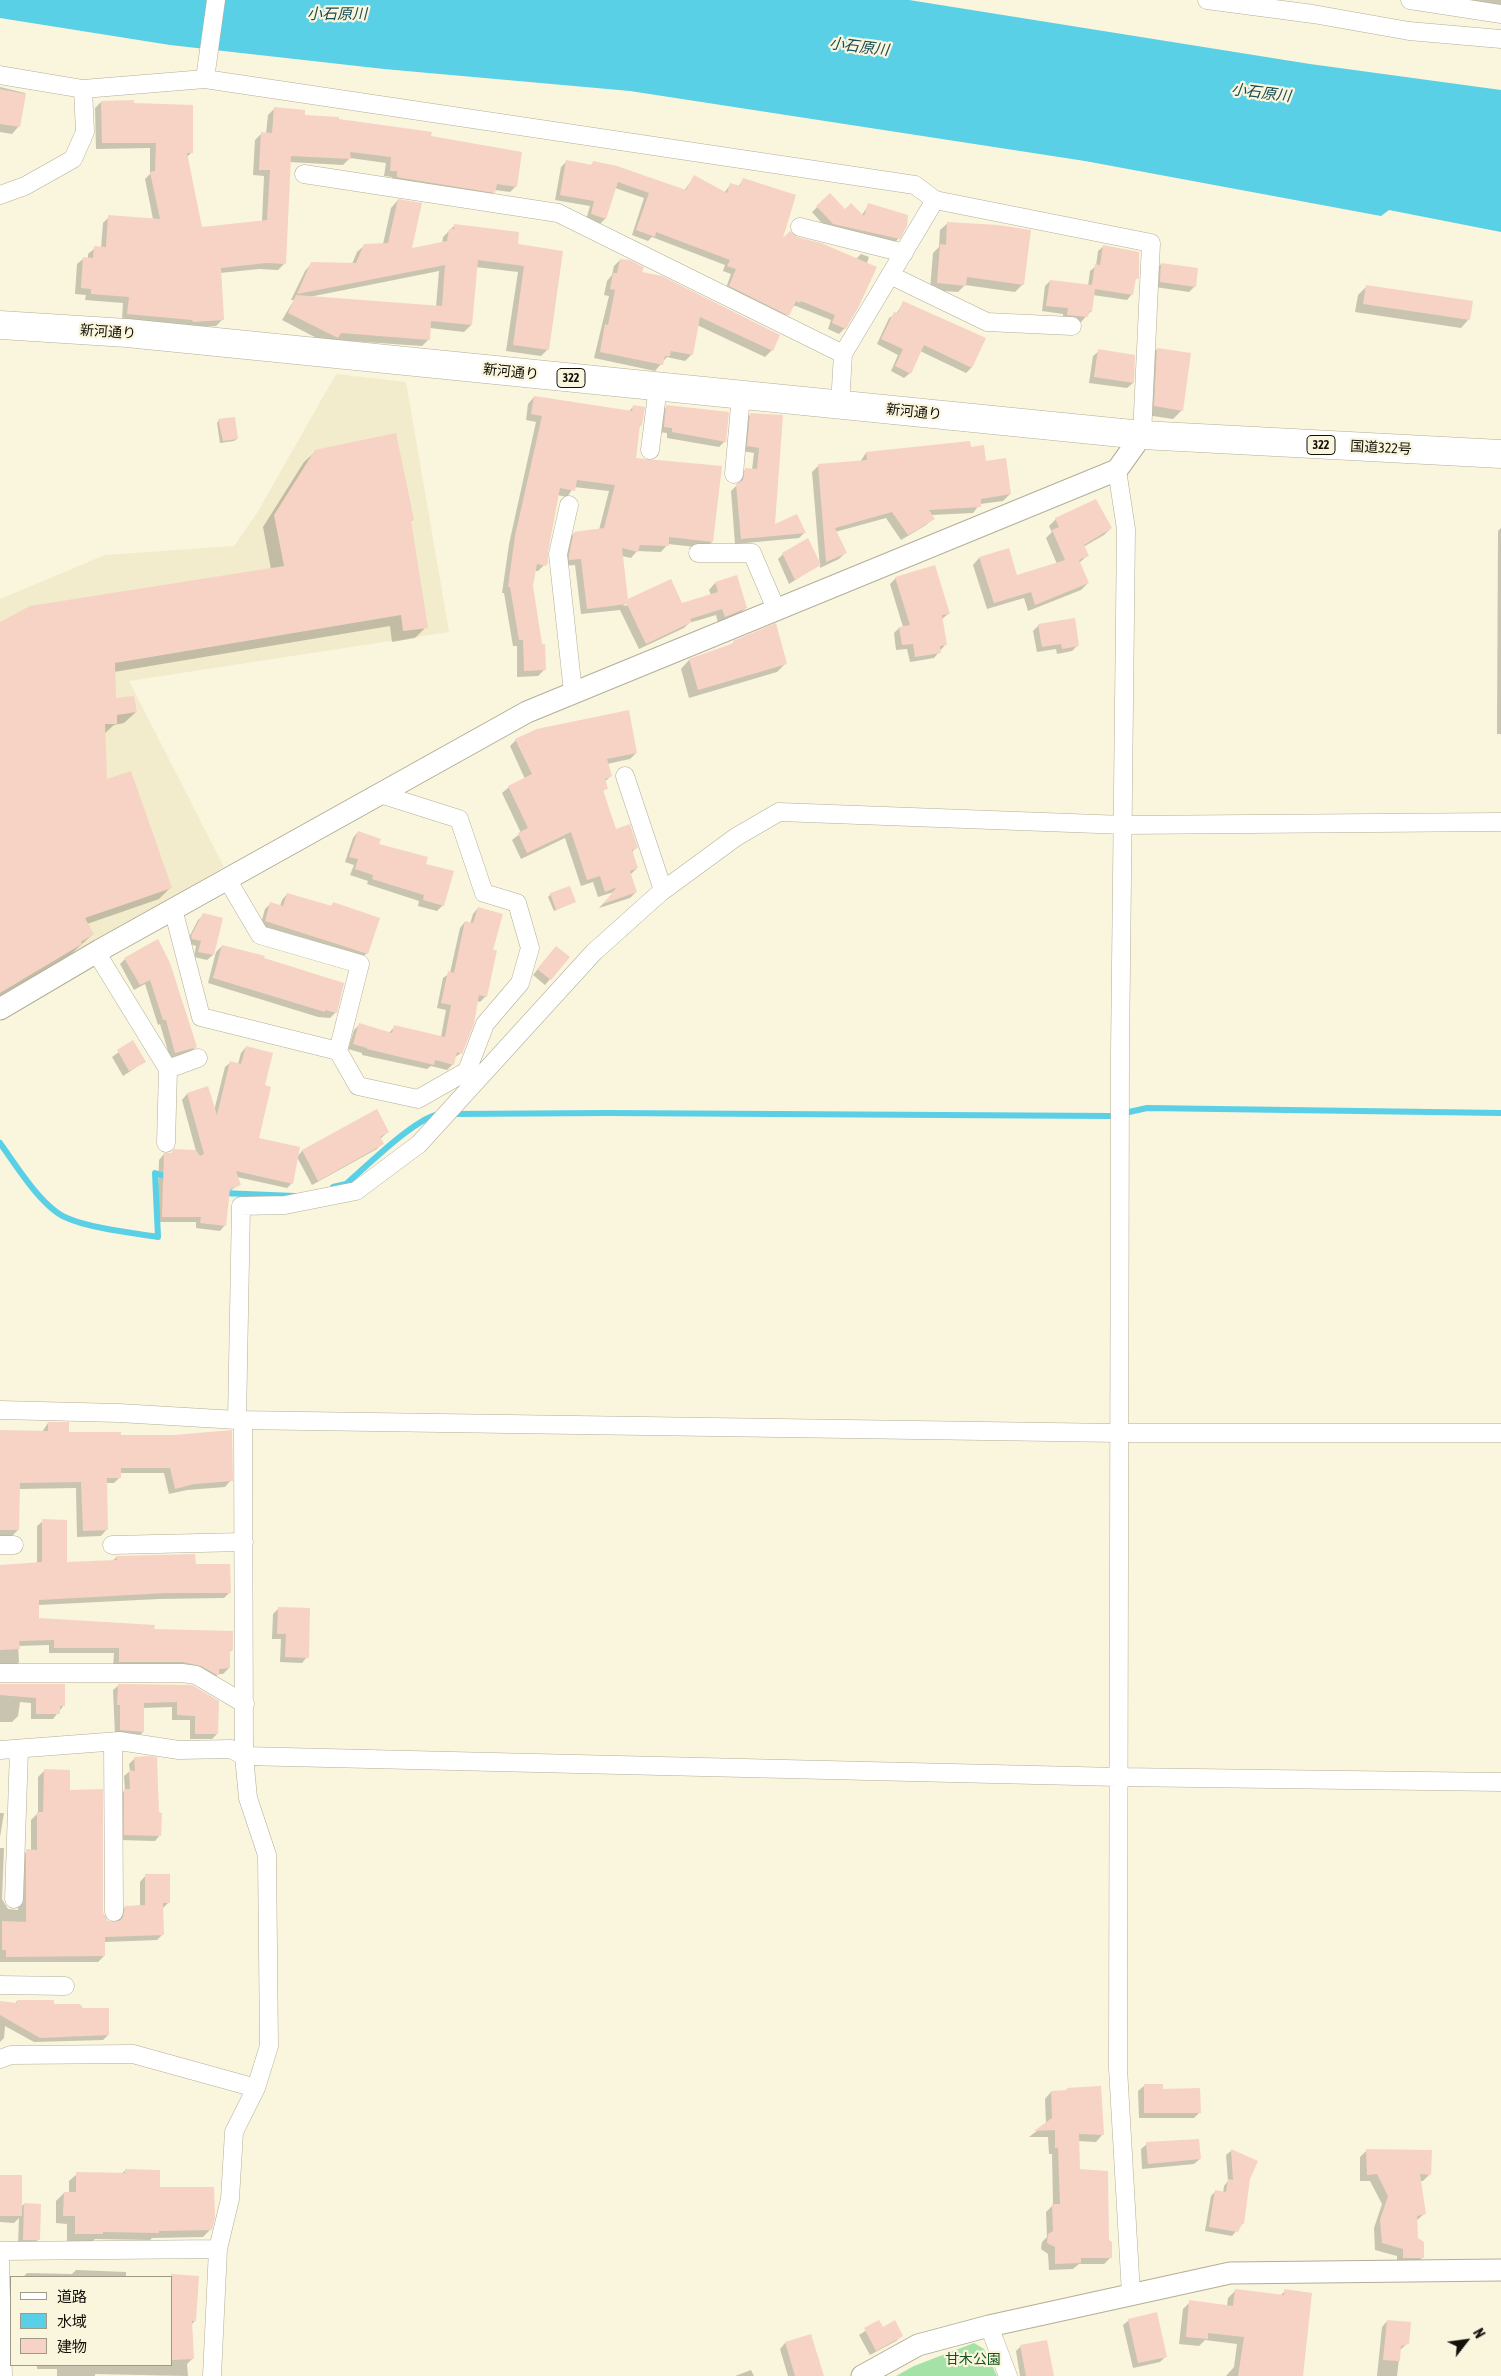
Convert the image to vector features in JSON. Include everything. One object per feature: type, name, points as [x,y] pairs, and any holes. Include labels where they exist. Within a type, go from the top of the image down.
[{"type":"highway","name":"新河通り","points":[[0,325],[127,333],[1142,435]]},
{"type":"highway","name":"国道322号","points":[[1142,435],[1501,454]]},
{"type":"street","points":[[205,79],[216,0]]},
{"type":"street","points":[[1206,0],[1313,14],[1409,31],[1501,39]]},
{"type":"street","points":[[1410,0],[1501,14]]},
{"type":"street","points":[[0,75],[84,89],[205,79],[915,185],[935,200],[1151,243],[1142,435],[1118,470],[527,712],[96,952],[0,1009]]},
{"type":"street","points":[[0,195],[25,186],[72,159],[85,132],[84,89]]},
{"type":"street","points":[[304,174],[558,212],[843,354]]},
{"type":"street","points":[[840,405],[843,354],[935,200]]},
{"type":"street","points":[[800,227],[904,253]]},
{"type":"street","points":[[890,275],[987,322],[1072,326]]},
{"type":"street","points":[[650,450],[658,386]]},
{"type":"street","points":[[734,474],[741,395]]},
{"type":"street","points":[[1118,470],[1126,529],[1118,1432],[1118,2068],[1131,2294]]},
{"type":"street","points":[[569,505],[558,554],[574,692]]},
{"type":"street","points":[[698,553],[752,553],[776,609]]},
{"type":"street","points":[[625,776],[663,890]]},
{"type":"street","points":[[227,879],[260,935],[360,964],[338,1051],[358,1086],[418,1099],[467,1071],[485,1024],[520,983],[530,948],[517,903],[484,893],[459,819],[380,794]]},
{"type":"street","points":[[212,2376],[218,2249],[230,2199],[234,2132],[256,2088],[269,2046],[267,1855],[248,1798],[244,1756],[244,1542],[240,1420],[241,1206],[285,1205],[356,1191],[419,1144],[594,952],[663,890],[736,837],[779,812],[1124,824],[1501,822]]},
{"type":"street","points":[[174,909],[201,1017],[338,1051]]},
{"type":"street","points":[[96,952],[168,1069],[166,1143]]},
{"type":"street","points":[[168,1069],[198,1058]]},
{"type":"street","points":[[0,1410],[119,1413],[240,1420],[1118,1432],[1501,1433]]},
{"type":"street","points":[[112,1545],[244,1542]]},
{"type":"street","points":[[0,1677],[0,1673],[182,1673],[196,1675],[245,1704]]},
{"type":"street","points":[[0,1750],[113,1742],[180,1750],[231,1749],[244,1756],[1118,1777],[1501,1782]]},
{"type":"street","points":[[113,1742],[114,1912]]},
{"type":"street","points":[[14,1899],[19,1750]]},
{"type":"street","points":[[0,1985],[64,1986]]},
{"type":"street","points":[[0,2059],[11,2055],[133,2054],[256,2088]]},
{"type":"street","points":[[0,2251],[218,2249]]},
{"type":"street","points":[[0,2261],[3,2376]]},
{"type":"street","points":[[862,2376],[918,2345],[989,2326],[1230,2273],[1501,2270]]},
{"type":"street","points":[[989,2326],[1008,2376]]},
{"type":"shaded area","points":[[336,374],[406,382],[449,632],[129,681],[224,867],[0,997],[0,599],[105,555],[234,546],[257,513]]},
{"type":"green space","name":"甘木公園","points":[[974,2343],[984,2349],[997,2376],[896,2376],[914,2366]]},
{"type":"water","name":"小石原川","points":[[0,0],[909,0],[1310,64],[1501,90],[1501,232],[1389,210],[1381,216],[1085,161],[630,91],[384,69],[170,45],[0,18]]},
{"type":"building","points":[[0,89],[26,94],[20,127],[0,124]]},
{"type":"building","points":[[134,100],[134,103],[193,105],[193,153],[187,153],[202,227],[267,220],[270,170],[259,170],[261,132],[272,133],[274,107],[305,110],[305,115],[339,117],[339,119],[432,132],[431,136],[522,152],[517,187],[497,184],[495,193],[397,177],[397,171],[390,171],[391,157],[350,152],[351,159],[291,156],[286,264],[266,263],[221,268],[224,320],[193,322],[192,320],[127,314],[129,297],[91,294],[91,289],[81,288],[83,257],[93,258],[94,246],[106,247],[108,215],[160,219],[150,172],[155,171],[156,143],[102,143],[101,101]]},
{"type":"building","points":[[566,160],[592,165],[593,161],[617,166],[686,190],[694,175],[727,193],[730,183],[740,186],[743,178],[796,195],[783,238],[790,231],[797,237],[821,243],[877,267],[846,329],[832,323],[835,315],[801,301],[800,303],[796,301],[789,316],[729,286],[736,269],[727,266],[730,260],[656,232],[655,237],[636,230],[649,193],[618,182],[606,219],[591,214],[594,201],[560,195]]},
{"type":"building","points":[[830,193],[845,209],[851,203],[864,216],[868,203],[908,215],[907,226],[900,239],[833,224],[816,206]]},
{"type":"building","points":[[398,199],[422,203],[412,248],[447,241],[449,229],[454,229],[454,224],[519,232],[518,244],[563,251],[549,350],[513,345],[524,266],[478,260],[472,325],[431,321],[430,340],[341,333],[338,338],[288,313],[296,295],[442,306],[445,265],[297,294],[311,262],[356,263],[364,244],[388,243]]},
{"type":"building","points":[[947,222],[998,225],[1031,230],[1024,285],[967,277],[966,286],[937,283],[940,244],[946,245]]},
{"type":"building","points":[[1103,245],[1139,252],[1139,279],[1136,278],[1133,295],[1095,289],[1092,312],[1089,311],[1088,317],[1067,315],[1068,308],[1046,306],[1050,280],[1092,285],[1095,264],[1100,265]]},
{"type":"building","points":[[620,259],[630,260],[644,267],[642,272],[662,276],[780,335],[773,351],[700,317],[693,355],[671,351],[670,356],[665,356],[663,365],[600,352],[605,324],[608,325],[615,290],[610,289],[613,273],[617,273]]},
{"type":"building","points":[[1161,263],[1198,268],[1196,287],[1160,282]]},
{"type":"building","points":[[1366,285],[1473,301],[1470,320],[1363,304]]},
{"type":"building","points":[[903,301],[986,338],[972,368],[924,345],[911,374],[895,366],[903,349],[881,339],[894,312],[898,313]]},
{"type":"building","points":[[1157,348],[1191,353],[1183,411],[1154,406]]},
{"type":"building","points":[[1098,349],[1135,355],[1134,383],[1094,377]]},
{"type":"building","points":[[534,396],[632,411],[633,405],[645,407],[642,425],[640,425],[636,458],[722,466],[713,542],[669,537],[669,546],[640,545],[638,552],[622,548],[628,599],[671,579],[682,603],[718,592],[715,582],[737,575],[747,608],[725,617],[722,609],[690,619],[692,622],[646,644],[627,604],[587,609],[581,559],[569,560],[574,532],[604,528],[615,485],[577,480],[575,491],[560,488],[548,552],[548,563],[546,566],[537,564],[533,586],[542,644],[545,644],[546,670],[524,671],[523,640],[519,640],[510,587],[508,587],[515,536],[542,416],[531,414]]},
{"type":"building","points":[[666,405],[729,412],[726,442],[672,432],[672,428],[664,427]]},
{"type":"building","points":[[750,413],[783,415],[775,524],[797,514],[806,533],[741,539],[736,484],[743,480],[745,468],[757,469],[759,448],[747,446]]},
{"type":"building","points":[[235,417],[238,439],[223,441],[218,419]]},
{"type":"building","points":[[396,433],[414,520],[411,521],[428,628],[403,631],[401,615],[115,663],[116,698],[134,696],[137,712],[117,715],[117,724],[105,724],[107,779],[131,771],[172,888],[85,918],[94,934],[81,942],[82,944],[0,993],[0,622],[30,606],[284,566],[274,515],[315,450]]},
{"type":"building","points":[[970,441],[971,447],[984,445],[986,461],[1006,458],[1011,494],[981,499],[981,507],[929,510],[935,519],[908,535],[892,512],[835,528],[847,553],[826,562],[818,464],[867,460],[866,452]]},
{"type":"building","points":[[1096,499],[1112,528],[1084,545],[1089,556],[1079,560],[1089,583],[1035,605],[1031,592],[994,603],[979,557],[1009,548],[1017,575],[1065,560],[1052,530],[1059,527],[1055,518]]},
{"type":"building","points":[[808,538],[821,565],[795,580],[782,553]]},
{"type":"building","points":[[935,565],[950,614],[942,615],[947,645],[940,646],[941,653],[915,657],[913,644],[902,645],[899,627],[910,625],[895,577]]},
{"type":"building","points":[[1075,618],[1079,646],[1062,649],[1061,644],[1042,647],[1038,624]]},
{"type":"building","points":[[776,623],[787,664],[698,690],[689,659],[734,643],[733,641]]},
{"type":"building","points":[[629,710],[637,753],[607,759],[612,776],[605,779],[608,789],[603,790],[616,829],[630,824],[638,848],[632,850],[638,868],[630,871],[637,892],[603,904],[617,887],[605,892],[600,876],[587,880],[571,832],[527,853],[518,833],[528,828],[508,786],[532,774],[515,739],[537,729]]},
{"type":"building","points":[[358,831],[381,839],[379,844],[428,857],[426,864],[454,871],[444,906],[423,900],[424,895],[372,879],[373,875],[355,869],[358,859],[349,857]]},
{"type":"building","points":[[570,886],[576,902],[556,910],[550,893]]},
{"type":"building","points":[[287,893],[332,906],[333,902],[380,918],[368,954],[265,921],[270,902],[283,906]]},
{"type":"building","points":[[478,907],[503,914],[493,950],[497,950],[487,997],[479,995],[474,1024],[462,1054],[457,1052],[454,1065],[435,1060],[434,1065],[353,1044],[359,1023],[392,1033],[394,1025],[445,1037],[451,1005],[441,1003],[448,971],[454,973],[465,921],[473,923]]},
{"type":"building","points":[[203,913],[223,918],[214,955],[198,952],[201,941],[192,939],[191,936]]},
{"type":"building","points":[[158,939],[170,963],[197,1047],[175,1053],[166,1020],[163,1020],[150,980],[140,985],[124,958]]},
{"type":"building","points":[[222,945],[265,956],[264,958],[344,983],[337,1013],[325,1010],[325,1012],[213,978]]},
{"type":"building","points":[[556,946],[570,957],[551,980],[537,969]]},
{"type":"building","points":[[133,1040],[146,1062],[129,1071],[117,1050]]},
{"type":"building","points":[[246,1046],[273,1053],[265,1085],[271,1087],[259,1138],[300,1147],[293,1184],[236,1171],[241,1185],[230,1189],[226,1226],[200,1223],[201,1217],[162,1217],[164,1153],[171,1153],[174,1149],[196,1150],[200,1156],[204,1154],[187,1093],[208,1086],[217,1115],[230,1061],[241,1064]]},
{"type":"building","points":[[377,1109],[389,1132],[380,1137],[384,1144],[318,1181],[302,1150]]},
{"type":"building","points":[[48,1422],[69,1422],[69,1432],[121,1432],[121,1435],[174,1435],[232,1430],[233,1481],[194,1484],[175,1489],[170,1468],[121,1468],[121,1478],[107,1478],[108,1530],[83,1531],[81,1482],[20,1483],[19,1530],[0,1530],[0,1430],[48,1431]]},
{"type":"building","points":[[42,1519],[67,1520],[67,1562],[117,1560],[116,1556],[195,1554],[196,1564],[230,1564],[231,1593],[166,1593],[39,1600],[39,1618],[155,1625],[154,1629],[233,1631],[233,1650],[230,1650],[230,1668],[219,1669],[219,1676],[201,1666],[183,1662],[119,1662],[119,1648],[54,1648],[54,1640],[19,1641],[20,1649],[0,1650],[0,1565],[42,1562]]},
{"type":"building","points":[[278,1607],[310,1608],[309,1658],[285,1657],[286,1634],[277,1634]]},
{"type":"building","points":[[0,1684],[65,1684],[65,1706],[60,1706],[60,1714],[36,1714],[36,1698],[0,1695]]},
{"type":"building","points":[[118,1684],[192,1685],[219,1701],[218,1734],[195,1734],[195,1716],[177,1715],[177,1702],[144,1703],[144,1732],[120,1730],[120,1705],[117,1705]]},
{"type":"building","points":[[134,1757],[157,1757],[159,1812],[162,1813],[161,1836],[124,1835],[124,1789],[130,1789],[129,1770],[135,1771]]},
{"type":"building","points":[[44,1769],[70,1770],[70,1790],[103,1789],[103,1912],[108,1921],[120,1921],[123,1917],[125,1906],[145,1905],[145,1874],[170,1874],[170,1903],[163,1903],[164,1935],[105,1937],[105,1956],[6,1957],[6,1950],[2,1950],[2,1921],[26,1922],[26,1849],[37,1850],[37,1812],[43,1812]]},
{"type":"building","points":[[17,2000],[54,2000],[54,2004],[80,2004],[83,2008],[109,2008],[109,2035],[40,2038],[0,2015],[0,2001],[17,2003]]},
{"type":"building","points":[[1144,2084],[1163,2084],[1163,2089],[1200,2088],[1201,2113],[1144,2113]]},
{"type":"building","points":[[1101,2086],[1104,2135],[1079,2134],[1080,2169],[1108,2171],[1109,2240],[1112,2242],[1112,2258],[1081,2258],[1081,2263],[1055,2264],[1055,2247],[1047,2243],[1048,2234],[1053,2231],[1052,2204],[1060,2204],[1058,2148],[1055,2148],[1055,2130],[1034,2131],[1052,2118],[1051,2091]]},
{"type":"building","points":[[1199,2139],[1201,2159],[1148,2164],[1146,2142]]},
{"type":"building","points":[[1231,2149],[1258,2161],[1250,2179],[1244,2224],[1242,2224],[1238,2232],[1209,2227],[1215,2190],[1226,2192],[1228,2179],[1233,2180]]},
{"type":"building","points":[[1366,2149],[1432,2150],[1431,2175],[1420,2174],[1426,2214],[1417,2216],[1418,2238],[1424,2242],[1424,2258],[1403,2258],[1403,2249],[1382,2243],[1380,2220],[1388,2196],[1377,2174],[1367,2175]]},
{"type":"building","points":[[125,2169],[160,2170],[160,2187],[214,2187],[215,2217],[212,2230],[75,2234],[75,2216],[63,2216],[64,2192],[76,2192],[76,2172],[125,2173]]},
{"type":"building","points":[[0,2175],[22,2175],[22,2216],[0,2216]]},
{"type":"building","points":[[24,2203],[41,2204],[40,2240],[23,2240]]},
{"type":"building","points":[[171,2274],[199,2276],[196,2321],[192,2321],[194,2359],[172,2360]]},
{"type":"building","points":[[1235,2289],[1284,2295],[1284,2289],[1312,2293],[1303,2376],[1238,2376],[1244,2337],[1208,2333],[1208,2339],[1186,2337],[1189,2300],[1233,2306]]},
{"type":"building","points":[[1157,2312],[1167,2357],[1138,2363],[1128,2319]]},
{"type":"building","points":[[879,2320],[883,2327],[895,2320],[903,2336],[876,2351],[864,2328]]},
{"type":"building","points":[[1387,2320],[1411,2322],[1409,2344],[1401,2346],[1400,2361],[1383,2360]]},
{"type":"building","points":[[811,2334],[824,2376],[795,2376],[785,2342]]},
{"type":"building","points":[[1047,2340],[1054,2376],[1026,2376],[1020,2345]]},
{"type":"waterway","points":[[451,1114],[1111,1116],[1147,1108],[1501,1113]]},
{"type":"waterway","points":[[333,1187],[346,1184],[419,1123],[441,1114]]},
{"type":"waterway","points":[[0,1143],[30,1185],[48,1205],[58,1213],[76,1222],[99,1227],[158,1237],[155,1173],[170,1178]]},
{"type":"waterway","points":[[222,1193],[294,1196]]}]
